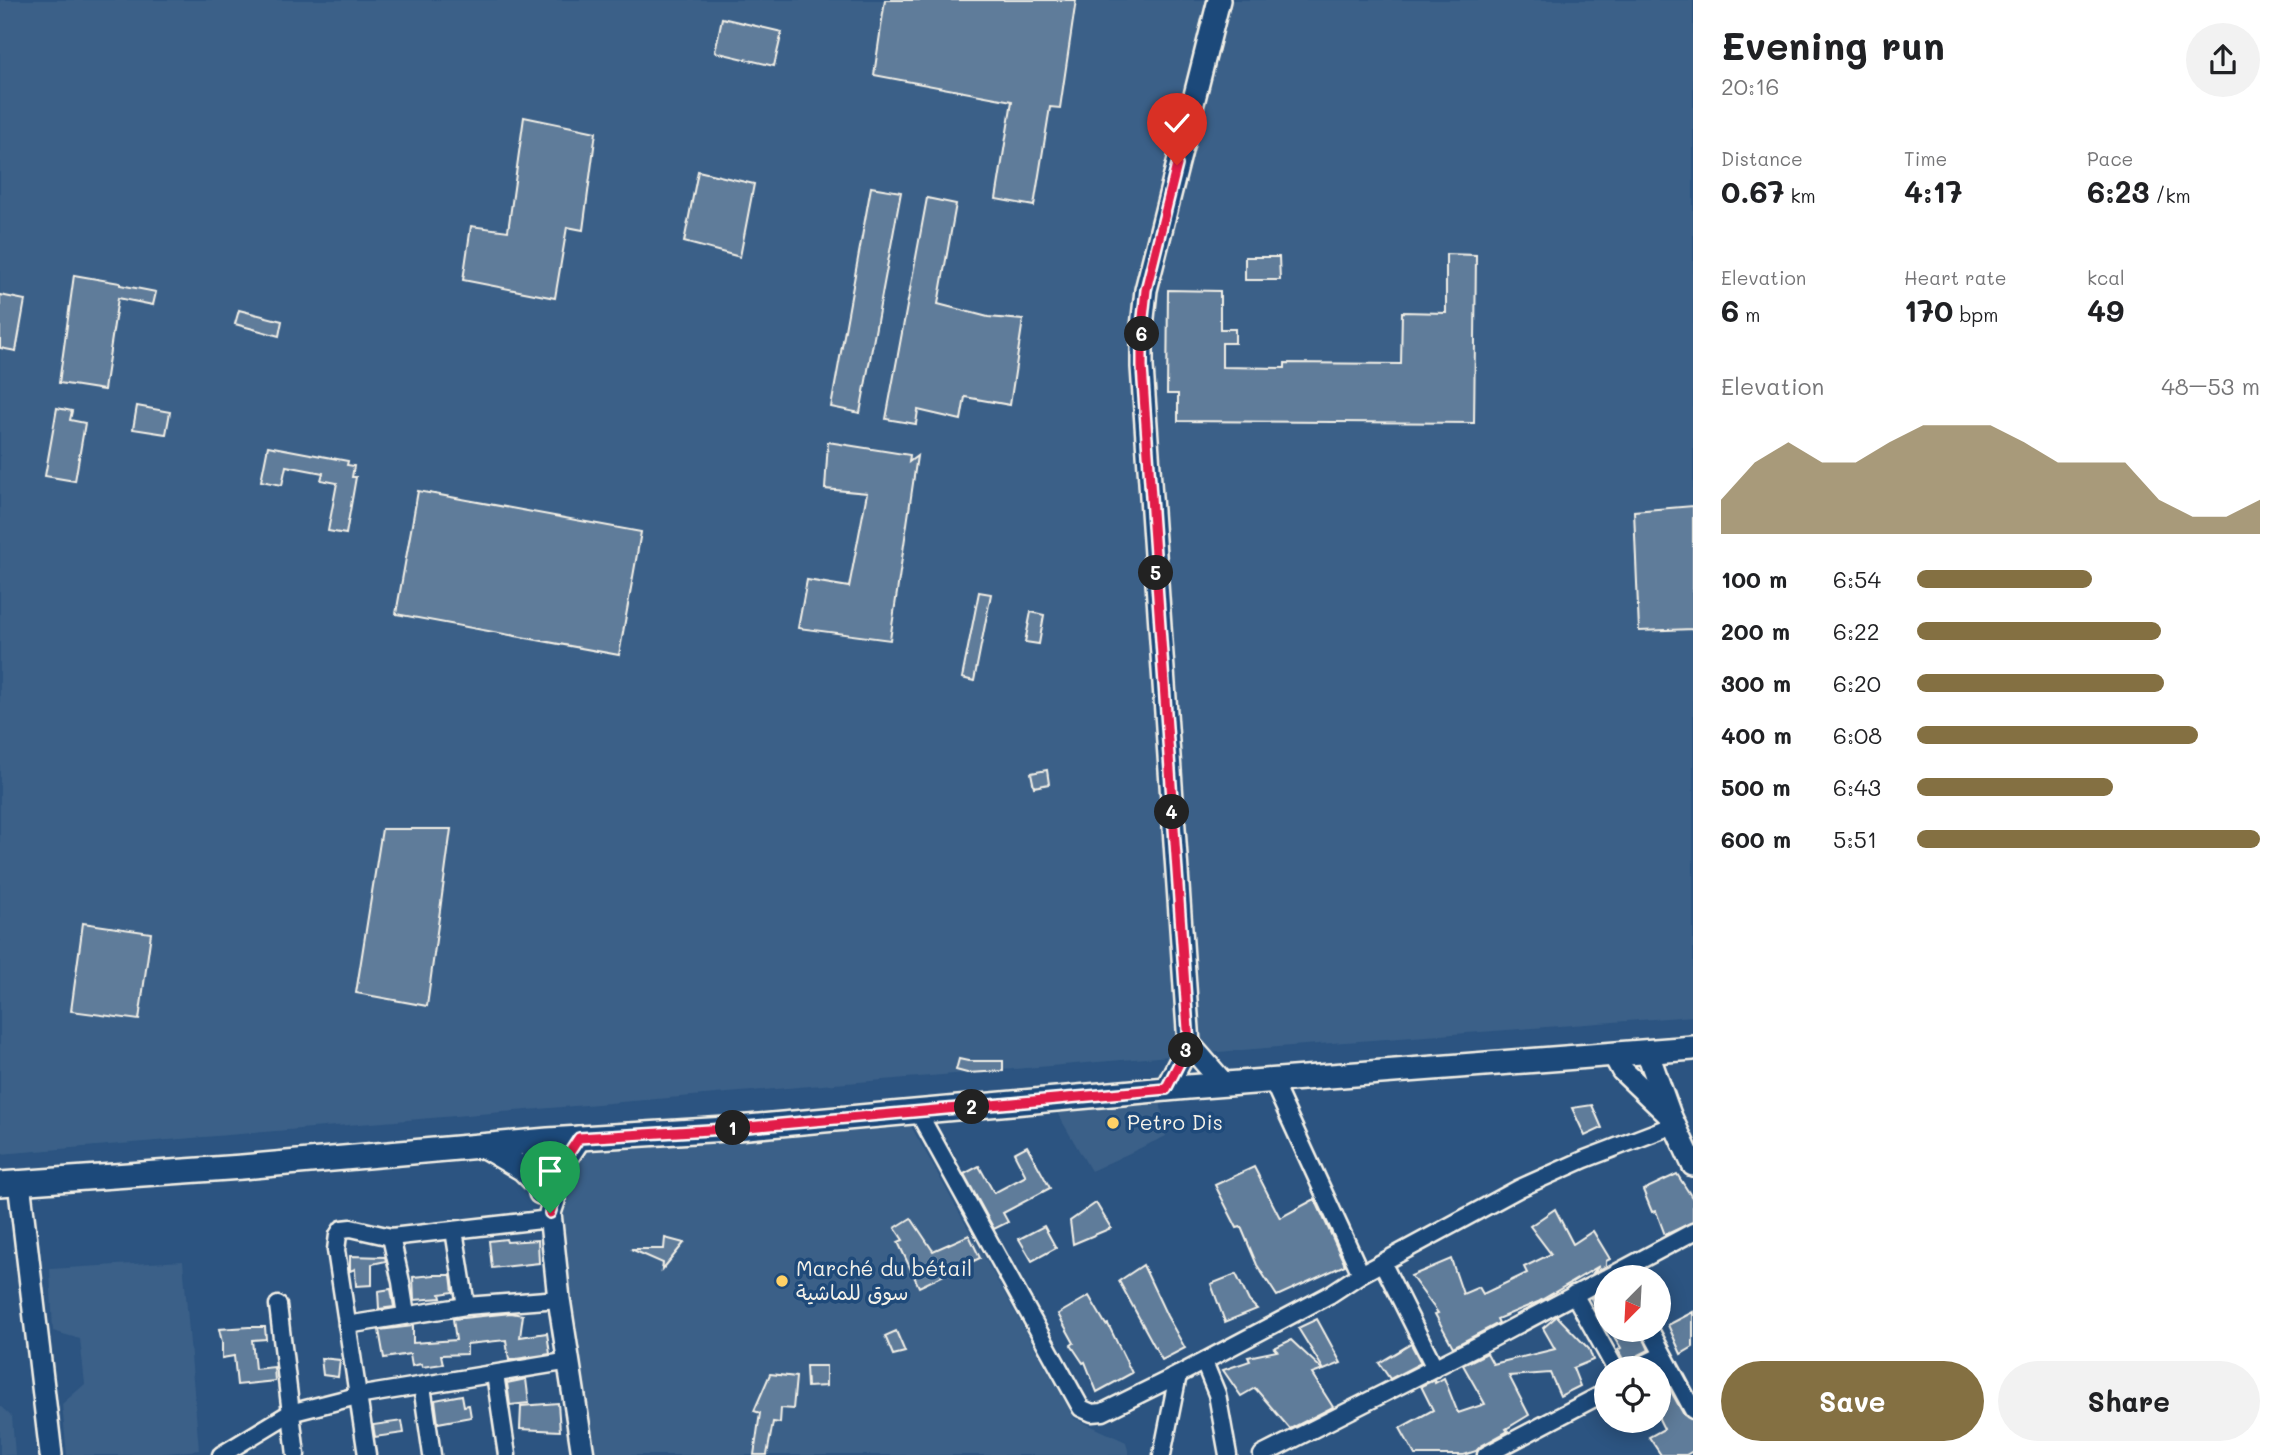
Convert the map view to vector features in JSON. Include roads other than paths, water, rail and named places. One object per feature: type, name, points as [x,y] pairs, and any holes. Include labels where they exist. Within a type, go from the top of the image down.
[{"type":"main road","points":[[9,1183],[726,1129],[1224,1084],[1693,1048]]},
{"type":"main road","points":[[484,1146],[545,1181],[579,1138]]},
{"type":"street","points":[[1166,1089],[1189,1044],[1143,381],[1142,327],[1146,290],[1219,0]]},
{"type":"street","points":[[1189,1044],[1224,1084]]},
{"type":"street","points":[[1647,1051],[1672,1120],[1693,1165]]},
{"type":"street","points":[[1614,1055],[1622,1070],[1672,1120]]},
{"type":"street","points":[[1272,1080],[1361,1274]]},
{"type":"street","points":[[918,1112],[1081,1408],[1092,1413],[1103,1412],[1204,1362],[1520,1188],[1672,1120]]},
{"type":"street","points":[[539,1141],[545,1181],[554,1201],[550,1216],[559,1299],[583,1455]]},
{"type":"street","points":[[9,1183],[51,1455]]},
{"type":"street","points":[[367,1455],[337,1250],[338,1235],[342,1229],[351,1228],[391,1237],[550,1216]]},
{"type":"street","points":[[454,1230],[466,1306]]},
{"type":"street","points":[[1634,1265],[1693,1232]]},
{"type":"street","points":[[391,1237],[406,1315]]},
{"type":"street","points":[[1382,1264],[1435,1368]]},
{"type":"street","points":[[1262,1455],[1594,1285]]},
{"type":"street","points":[[1574,1294],[1608,1356]]},
{"type":"street","points":[[347,1325],[466,1306],[559,1299]]},
{"type":"street","points":[[278,1305],[296,1455]]},
{"type":"street","points":[[1656,1342],[1693,1410]]},
{"type":"street","points":[[221,1455],[290,1413],[357,1396],[569,1362]]},
{"type":"street","points":[[1204,1362],[1217,1394],[1228,1455]]},
{"type":"street","points":[[495,1374],[507,1455]]},
{"type":"street","points":[[1162,1455],[1178,1375]]},
{"type":"street","points":[[422,1385],[432,1455]]},
{"type":"street","points":[[1486,1455],[1594,1398]]},
{"type":"place","name":"Petro Dis","points":[[1113,1123]]},
{"type":"place","name":"Marché du bétail سوق للماشية","points":[[782,1281]]}]
